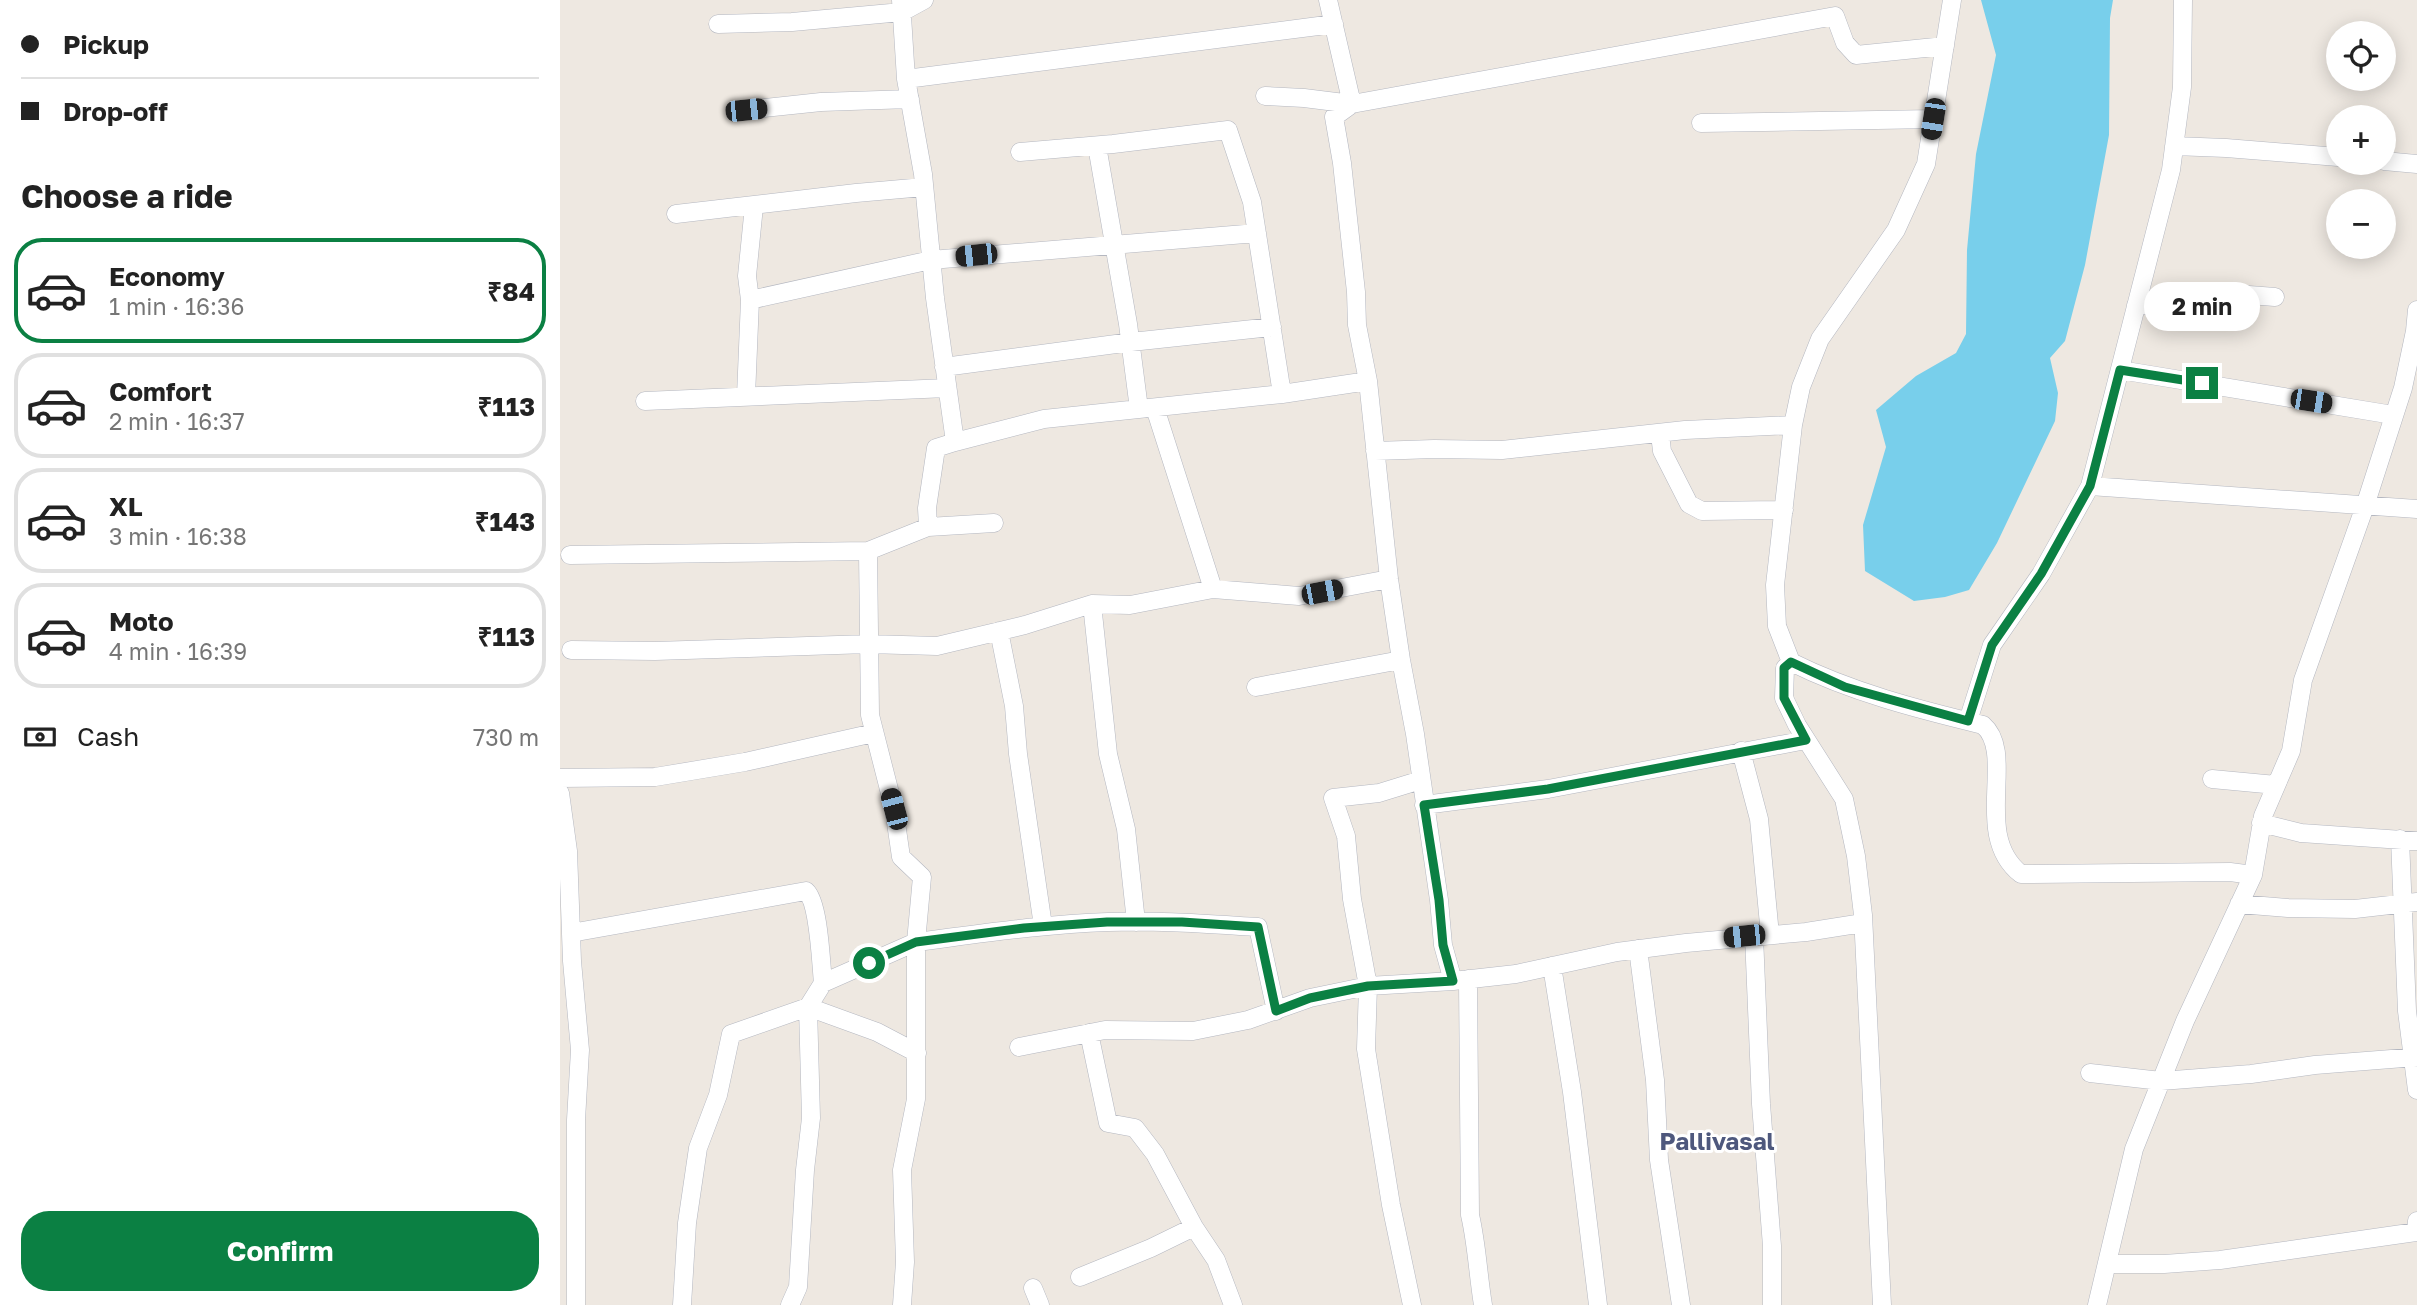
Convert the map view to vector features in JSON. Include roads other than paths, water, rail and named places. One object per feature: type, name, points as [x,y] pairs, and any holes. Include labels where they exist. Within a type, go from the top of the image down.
[{"type":"street","points":[[718,24],[792,22],[901,6],[924,0]]},
{"type":"street","points":[[1328,0],[1352,104]]},
{"type":"street","points":[[1952,0],[1926,164],[1896,230],[1820,339],[1801,387],[1793,425],[1775,585],[1777,626],[1791,662],[1845,687],[1983,725],[1989,730],[1995,746],[1999,846],[2011,866],[2021,874],[2217,872],[2253,875]]},
{"type":"street","points":[[1968,721],[1992,645],[2041,574],[2090,486],[2171,170],[2182,87],[2183,0]]},
{"type":"street","points":[[901,6],[906,79],[924,187],[954,442]]},
{"type":"street","points":[[1265,96],[1352,104],[1835,16],[1845,43],[1856,55],[1945,46]]},
{"type":"street","points":[[906,79],[1334,24]]},
{"type":"street","points":[[746,110],[821,102],[910,99]]},
{"type":"street","points":[[1352,104],[1334,117],[1342,163],[1357,325],[1368,381],[1389,579],[1439,900],[1443,945],[1461,980],[1470,1215],[1477,1244],[1483,1305]]},
{"type":"street","points":[[1701,123],[1933,119]]},
{"type":"street","points":[[1020,152],[1097,146],[1228,130],[1252,202],[1282,394]]},
{"type":"street","points":[[1097,146],[1131,342],[1147,409],[1213,589]]},
{"type":"street","points":[[2174,146],[2326,156]]},
{"type":"street","points":[[2396,162],[2417,164]]},
{"type":"street","points":[[676,214],[924,187]]},
{"type":"street","points":[[746,396],[750,300],[747,276],[754,206]]},
{"type":"street","points":[[750,300],[931,260],[1257,233]]},
{"type":"street","points":[[2136,305],[2214,307],[2223,293],[2275,297]]},
{"type":"street","points":[[2097,1305],[2134,1149],[2185,1021],[2253,875],[2261,823],[2291,751],[2303,680],[2365,506],[2403,388],[2417,310]]},
{"type":"street","points":[[944,368],[1131,342],[1272,327]]},
{"type":"street","points":[[2120,370],[2393,415]]},
{"type":"street","points":[[928,527],[927,508],[936,448],[954,442],[1044,419],[1282,394],[1368,381]]},
{"type":"street","points":[[645,401],[947,388]]},
{"type":"street","points":[[1375,451],[1502,450],[1685,430],[1793,425]]},
{"type":"street","points":[[1660,434],[1665,459],[1689,504],[1702,511],[1784,510]]},
{"type":"street","points":[[2090,486],[2417,509]]},
{"type":"street","points":[[570,555],[868,551],[928,527],[994,523]]},
{"type":"street","points":[[868,551],[870,715],[894,809],[901,857],[922,877],[916,942],[916,1099],[902,1170],[905,1262],[902,1305]]},
{"type":"street","points":[[571,650],[669,651],[868,644],[937,646],[1092,604],[1130,605],[1213,589],[1299,596],[1389,579]]},
{"type":"street","points":[[1092,604],[1108,754],[1126,829],[1136,922]]},
{"type":"street","points":[[999,631],[1014,706],[1018,754],[1043,926]]},
{"type":"street","points":[[1256,687],[1401,660]]},
{"type":"street","points":[[1791,662],[1784,668],[1784,698],[1806,740],[1844,799],[1856,856],[1863,923],[1882,1305]]},
{"type":"street","points":[[560,778],[655,777],[745,762],[874,733]]},
{"type":"street","points":[[1424,805],[1548,789],[1806,740]]},
{"type":"street","points":[[1741,751],[1759,819],[1762,935],[1761,1104],[1772,1246],[1772,1305]]},
{"type":"street","points":[[2212,779],[2276,785]]},
{"type":"street","points":[[1412,1305],[1391,1205],[1366,1049],[1368,986],[1354,911],[1346,836],[1333,798],[1379,793],[1421,780]]},
{"type":"street","points":[[560,793],[568,850],[580,1050],[568,1111],[568,1198],[576,1305]]},
{"type":"street","points":[[2261,823],[2301,833],[2408,840],[2410,903],[2403,951],[2417,1090]]},
{"type":"street","points":[[571,933],[806,891],[811,895],[814,909],[823,983]]},
{"type":"street","points":[[2239,904],[2342,909],[2410,903]]},
{"type":"street","points":[[790,1305],[798,1287],[811,1118],[808,1007],[823,983],[916,942],[1043,926],[1136,922],[1258,927],[1276,1011]]},
{"type":"street","points":[[1019,1047],[1105,1030],[1193,1031],[1248,1020],[1310,998],[1368,986],[1516,974],[1638,949],[1806,932],[1863,923]]},
{"type":"street","points":[[1638,949],[1654,1080],[1659,1160],[1681,1305]]},
{"type":"street","points":[[1552,966],[1572,1092],[1598,1305]]},
{"type":"street","points":[[682,1305],[687,1223],[698,1147],[718,1095],[731,1034],[808,1007],[877,1032],[917,1053]]},
{"type":"street","points":[[1089,1033],[1108,1123],[1135,1128],[1155,1154],[1194,1227],[1216,1260],[1233,1305]]},
{"type":"street","points":[[2090,1073],[2161,1082],[2315,1065],[2415,1058]]},
{"type":"street","points":[[2107,1264],[2164,1264],[2278,1253],[2416,1232],[2417,1222]]},
{"type":"street","points":[[1080,1277],[1194,1227]]},
{"type":"street","points":[[1034,1287],[1040,1305]]},
{"type":"water","points":[[1981,0],[2113,0],[2110,18],[2109,135],[2085,265],[2065,341],[2050,358],[2058,393],[2055,421],[1997,543],[1969,590],[1945,597],[1914,601],[1865,571],[1863,525],[1886,447],[1876,410],[1916,376],[1956,353],[1966,334],[1967,250],[1976,154],[1996,55]]},
{"type":"district","name":"Pallivasal","points":[[1717,1140]]}]
